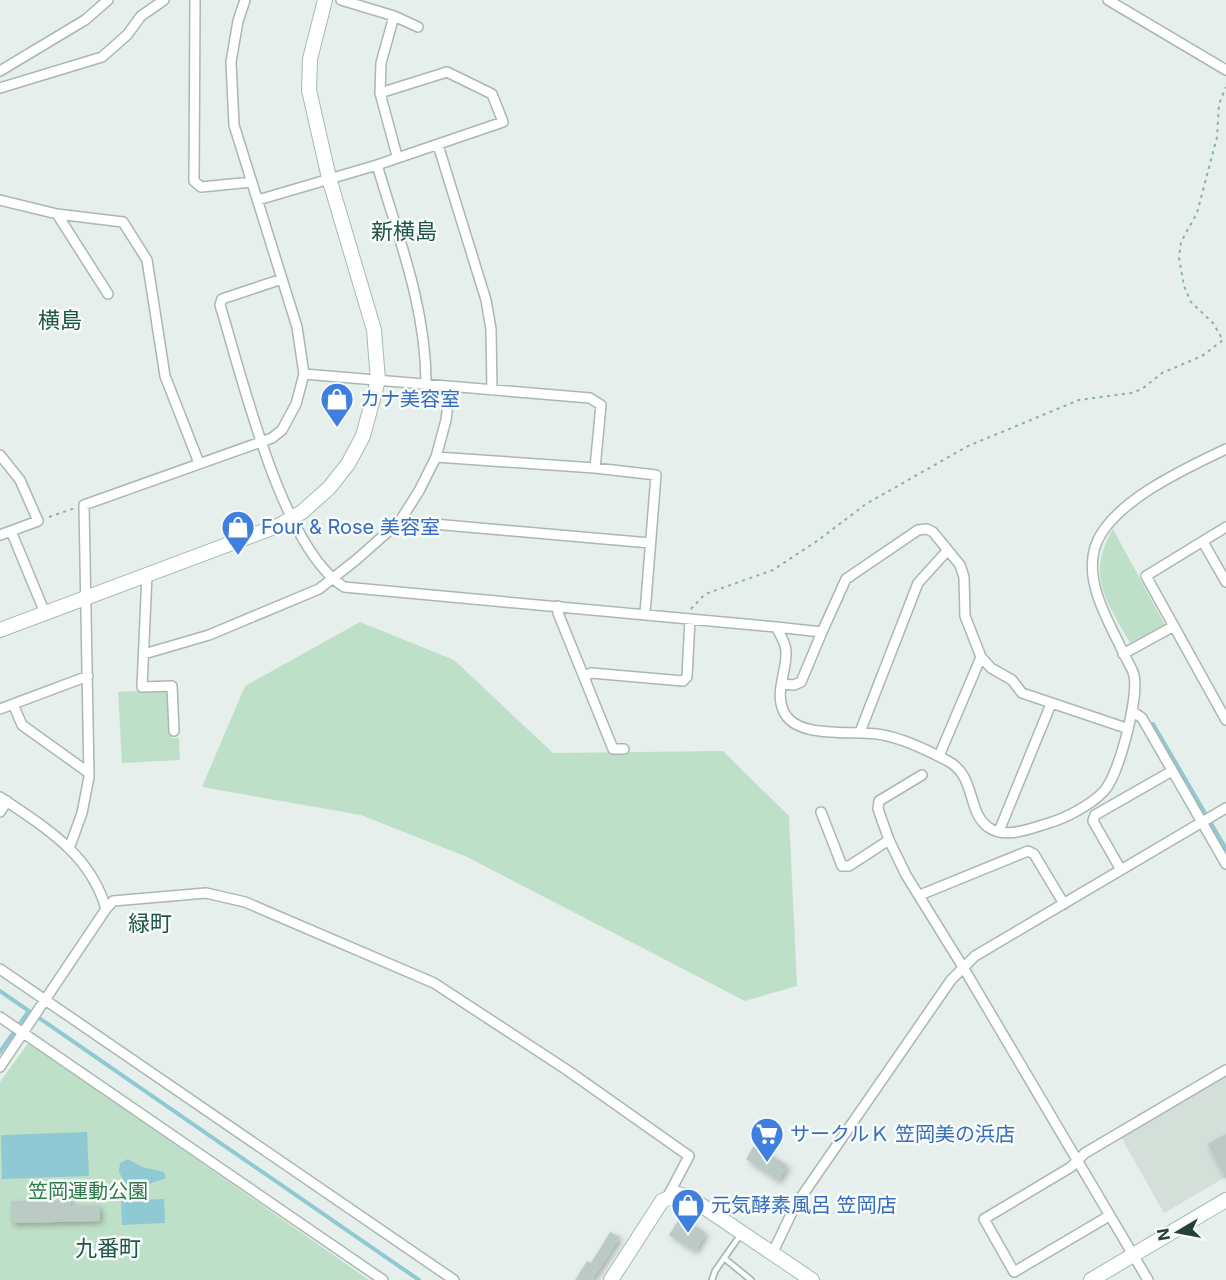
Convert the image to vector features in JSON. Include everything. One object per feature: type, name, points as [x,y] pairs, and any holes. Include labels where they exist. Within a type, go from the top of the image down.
[{"type":"street","points":[[0,71],[85,20],[108,0]]},
{"type":"street","points":[[0,88],[102,57],[127,35],[141,16],[164,0]]},
{"type":"street","points":[[195,0],[194,181],[201,187],[252,182]]},
{"type":"street","points":[[70,846],[82,813],[89,773],[84,505],[272,438],[282,430],[296,404],[304,374],[297,327],[234,125],[231,62],[238,21],[245,0]]},
{"type":"street","points":[[0,630],[292,519],[328,488],[348,464],[363,436],[378,380],[374,330],[329,178],[309,90],[310,59],[325,0]]},
{"type":"street","points":[[341,0],[394,16],[418,27]]},
{"type":"street","points":[[1107,0],[1226,70]]},
{"type":"street","points":[[394,16],[381,63],[380,93],[397,156]]},
{"type":"street","points":[[258,200],[377,165],[397,156],[438,145],[503,122],[492,94],[447,72],[380,93]]},
{"type":"street","points":[[438,145],[486,300],[490,329],[492,390]]},
{"type":"street","points":[[377,165],[419,308],[426,354],[426,383]]},
{"type":"street","points":[[0,200],[57,214],[123,222],[147,260],[165,376],[199,464]]},
{"type":"street","points":[[57,214],[108,294]]},
{"type":"street","points":[[282,279],[222,299],[220,305],[236,365],[261,441],[292,519],[323,571],[344,587],[645,613],[822,632]]},
{"type":"street","points":[[304,374],[590,398],[601,405],[595,468]]},
{"type":"street","points":[[144,654],[209,635],[319,589],[400,521],[436,457],[446,420],[450,387]]},
{"type":"street","points":[[776,627],[786,652],[780,699],[783,711],[794,724],[810,731],[885,735],[956,765],[966,778],[979,814],[987,827],[1010,833],[1057,821],[1103,792],[1112,780],[1132,711],[1134,675],[1101,603],[1092,574],[1095,548],[1109,521],[1168,479],[1225,451]]},
{"type":"street","points":[[436,457],[595,468],[656,476],[645,613]]},
{"type":"street","points":[[0,535],[38,521],[20,480],[2,459]]},
{"type":"street","points":[[400,521],[650,543]]},
{"type":"street","points":[[1226,528],[1146,576],[1226,720]]},
{"type":"street","points":[[782,684],[794,685],[801,682],[846,579],[918,530],[927,529],[933,532],[960,565],[964,577],[965,616],[981,657],[991,668],[1012,680],[1022,693],[1126,728]]},
{"type":"street","points":[[11,531],[45,613]]},
{"type":"street","points":[[1203,542],[1226,582]]},
{"type":"street","points":[[860,732],[918,583],[947,551]]},
{"type":"street","points":[[147,574],[142,687],[172,686],[174,731]]},
{"type":"street","points":[[558,606],[613,749],[624,749]]},
{"type":"street","points":[[584,676],[591,674],[683,681],[687,677],[690,619]]},
{"type":"street","points":[[1123,654],[1174,626]]},
{"type":"street","points":[[939,756],[981,657]]},
{"type":"street","points":[[0,709],[88,676]]},
{"type":"street","points":[[13,704],[22,725],[89,773]]},
{"type":"street","points":[[999,831],[1051,704]]},
{"type":"street","points":[[1132,711],[1142,718],[1226,864]]},
{"type":"street","points":[[1121,870],[1093,821],[1095,815],[1172,771]]},
{"type":"street","points":[[922,774],[879,801],[878,809],[889,840],[1148,1280]]},
{"type":"street","points":[[0,812],[4,799],[70,846],[101,892],[106,909]]},
{"type":"street","points":[[772,1254],[795,1206],[951,980],[963,967],[975,956],[1226,808]]},
{"type":"street","points":[[821,812],[842,866],[849,866],[889,840]]},
{"type":"street","points":[[920,895],[1028,851],[1034,854],[1064,904]]},
{"type":"street","points":[[0,1067],[21,1029],[43,1003],[113,901],[206,893],[244,902],[434,983],[567,1070],[689,1156],[668,1196],[645,1226],[611,1280]]},
{"type":"street","points":[[0,969],[43,1003],[454,1280]]},
{"type":"street","points":[[0,1017],[21,1029],[383,1280]]},
{"type":"street","points":[[1109,1216],[1014,1272],[984,1219],[1071,1167],[1077,1159],[1226,1070]]},
{"type":"street","points":[[668,1196],[678,1194],[689,1197],[812,1280]]},
{"type":"street","points":[[1091,1280],[1226,1200]]},
{"type":"lane","points":[[712,1280],[741,1233]]},
{"type":"lane","points":[[724,1258],[751,1280]]},
{"type":"path","points":[[690,619],[691,609],[705,594],[773,570],[818,541],[866,504],[968,446],[1079,400],[1131,393],[1142,389],[1162,373],[1202,356],[1223,340],[1213,323],[1191,302],[1184,286],[1179,258],[1182,243],[1197,213],[1216,137],[1219,104],[1226,87]]},
{"type":"path","points":[[38,521],[84,505]]},
{"type":"shaded area","points":[[1226,1070],[1226,1134],[1207,1145],[1226,1177],[1164,1213],[1118,1132]]},
{"type":"green space","points":[[1113,529],[1165,625],[1130,643],[1107,601],[1100,575],[1105,546]]},
{"type":"green space","points":[[360,622],[454,660],[553,753],[723,751],[789,816],[797,986],[745,1001],[467,857],[361,815],[202,787],[245,686]]},
{"type":"green space","points":[[168,689],[171,738],[179,738],[180,760],[122,763],[118,692]]},
{"type":"green space","name":"笠岡運動公園","points":[[29,1042],[369,1280],[0,1280],[0,1082]]},
{"type":"water","points":[[87,1132],[89,1176],[2,1179],[1,1135]]},
{"type":"water","points":[[128,1159],[142,1167],[164,1172],[166,1178],[137,1188],[125,1183],[119,1172],[120,1163]]},
{"type":"water","points":[[164,1199],[165,1223],[122,1225],[121,1201]]},
{"type":"building","points":[[1226,1134],[1226,1179],[1207,1144]]},
{"type":"building","name":"サークルＫ 笠岡美の浜店","points":[[755,1144],[788,1166],[778,1181],[746,1159]]},
{"type":"building","points":[[71,1200],[71,1206],[99,1205],[100,1221],[11,1223],[11,1201]]},
{"type":"building","name":"元気酵素風呂 笠岡店","points":[[681,1216],[706,1233],[695,1251],[669,1235]]},
{"type":"building","points":[[610,1232],[620,1237],[592,1280],[575,1280],[587,1261],[591,1263]]},
{"type":"waterway","points":[[1153,724],[1226,849]]},
{"type":"waterway","points":[[0,991],[419,1280]]},
{"type":"waterway","points":[[0,1052],[28,1012]]},
{"type":"place","name":"カナ美容室","points":[[337,428]]},
{"type":"place","name":"Four & Rose 美容室","points":[[238,556]]},
{"type":"place","name":"サークルＫ 笠岡美の浜店","points":[[767,1163]]},
{"type":"place","name":"元気酵素風呂 笠岡店","points":[[688,1234]]},
{"type":"district","name":"新横島","points":[[404,231]]},
{"type":"district","name":"横島","points":[[60,320]]},
{"type":"district","name":"緑町","points":[[150,923]]},
{"type":"district","name":"九番町","points":[[108,1248]]}]
